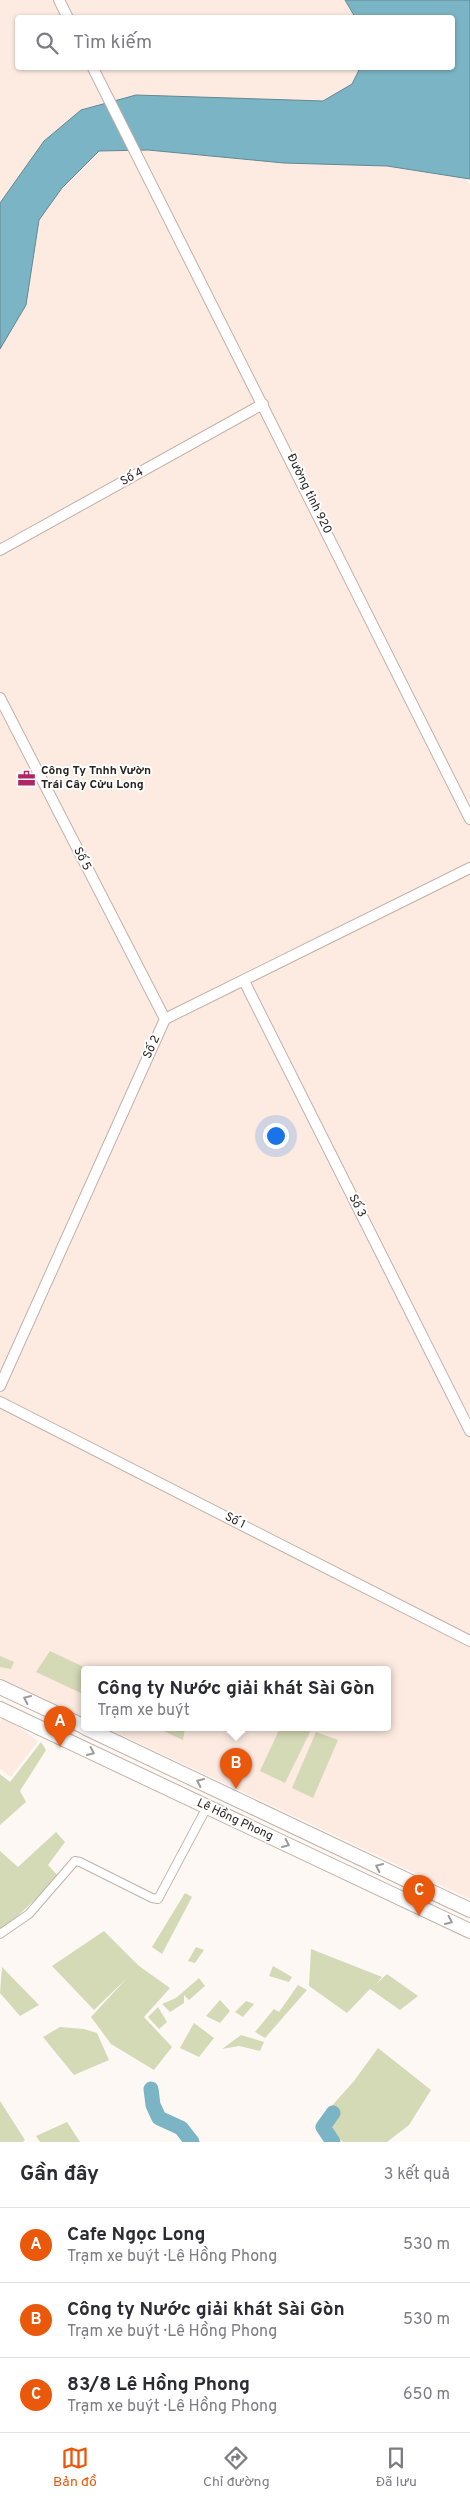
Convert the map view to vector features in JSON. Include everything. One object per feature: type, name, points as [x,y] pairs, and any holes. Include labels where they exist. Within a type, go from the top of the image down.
[{"type":"highway","name":"Lê Hồng Phong","points":[[0,1687],[81,1726]]},
{"type":"highway","name":"Lê Hồng Phong","points":[[0,1709],[470,1931]]},
{"type":"highway","name":"Lê Hồng Phong","points":[[91,1731],[470,1910]]},
{"type":"street","points":[[59,0],[66,15]]},
{"type":"street","name":"Đường tỉnh 920","points":[[95,70],[264,404],[470,819]]},
{"type":"street","name":"Số 4","points":[[0,550],[264,404]]},
{"type":"street","name":"Số 5","points":[[0,698],[165,1019]]},
{"type":"street","points":[[165,1019],[470,868]]},
{"type":"street","name":"Số 3","points":[[244,981],[470,1431]]},
{"type":"street","name":"Số 2","points":[[0,1386],[165,1019]]},
{"type":"street","name":"Số 1","points":[[0,1402],[470,1640]]},
{"type":"street","points":[[0,1934],[29,1914],[75,1861],[152,1898],[158,1899],[207,1807]]},
{"type":"shaded area","points":[[0,0],[347,0],[357,15],[15,15],[15,70],[393,70],[470,185],[470,1899],[113,1731],[391,1731],[391,1666],[81,1666],[81,1716],[0,1678]]},
{"type":"shaded area","points":[[4,1716],[38,1741],[11,1777],[0,1769],[0,1722]]},
{"type":"green space","points":[[50,1651],[82,1666],[81,1693],[36,1672]]},
{"type":"green space","points":[[0,1656],[14,1662],[11,1669],[0,1667]]},
{"type":"green space","points":[[164,1731],[184,1731],[183,1740]]},
{"type":"green space","points":[[279,1731],[311,1731],[285,1783],[260,1771]]},
{"type":"green space","points":[[316,1732],[338,1740],[313,1798],[292,1788]]},
{"type":"green space","points":[[41,1742],[46,1750],[20,1791],[26,1802],[0,1825],[0,1774],[10,1782]]},
{"type":"green space","points":[[56,1832],[65,1842],[48,1865],[59,1877],[8,1925],[0,1930],[0,1851],[18,1867]]},
{"type":"green space","points":[[185,1893],[192,1897],[162,1954],[152,1947]]},
{"type":"green space","points":[[104,1931],[139,1966],[170,1988],[144,2017],[172,2047],[154,2070],[111,2044],[91,2017],[127,1978],[94,2010],[52,1966]]},
{"type":"green space","points":[[196,1947],[204,1950],[195,1963],[188,1961]]},
{"type":"green space","points":[[311,1949],[382,1977],[376,1984],[387,1974],[418,1996],[400,2010],[370,1989],[347,2013],[309,1986]]},
{"type":"green space","points":[[273,1966],[292,1977],[289,1982],[269,1976]]},
{"type":"green space","points":[[2,1967],[39,2005],[20,2016],[0,1993]]},
{"type":"green space","points":[[199,1978],[205,1986],[189,2000],[184,1995],[184,2003],[170,2012],[162,2004],[176,1998]]},
{"type":"green space","points":[[298,1985],[307,1990],[265,2038],[255,2032],[274,2009],[279,2012]]},
{"type":"green space","points":[[220,2000],[230,2011],[220,2023],[206,2016]]},
{"type":"green space","points":[[246,2001],[254,2004],[243,2017],[235,2012]]},
{"type":"green space","points":[[158,2007],[167,2022],[159,2029],[148,2017]]},
{"type":"green space","points":[[194,2023],[214,2038],[199,2057],[180,2048]]},
{"type":"green space","points":[[60,2027],[84,2029],[97,2033],[109,2060],[74,2075],[43,2037]]},
{"type":"green space","points":[[241,2035],[264,2042],[260,2051],[239,2046],[222,2049]]},
{"type":"green space","points":[[378,2048],[431,2090],[409,2125],[387,2142],[343,2142],[320,2119],[354,2081]]},
{"type":"green space","points":[[0,2101],[25,2140],[22,2142],[0,2142]]},
{"type":"green space","points":[[67,2122],[80,2142],[40,2142],[36,2136]]},
{"type":"water","points":[[345,0],[470,0],[470,179],[387,166],[284,163],[148,150],[99,151],[62,188],[39,220],[26,305],[0,349],[0,203],[44,141],[81,110],[136,95],[323,101],[352,84],[359,70],[455,70],[455,15],[354,15]]},
{"type":"waterway","points":[[151,2089],[153,2105],[159,2118],[181,2128],[192,2142]]},
{"type":"waterway","points":[[333,2113],[323,2127],[333,2142]]},
{"type":"place","name":"Công Ty Tnhh Vườn Trái Cây Cửu Long","points":[[27,778]]},
{"type":"place","name":"Cafe Ngọc Long","points":[[60,1747]]},
{"type":"place","name":"Công ty Nước giải khát Sài Gòn","points":[[236,1789]]},
{"type":"place","name":"83/8 Lê Hồng Phong","points":[[419,1916]]}]
